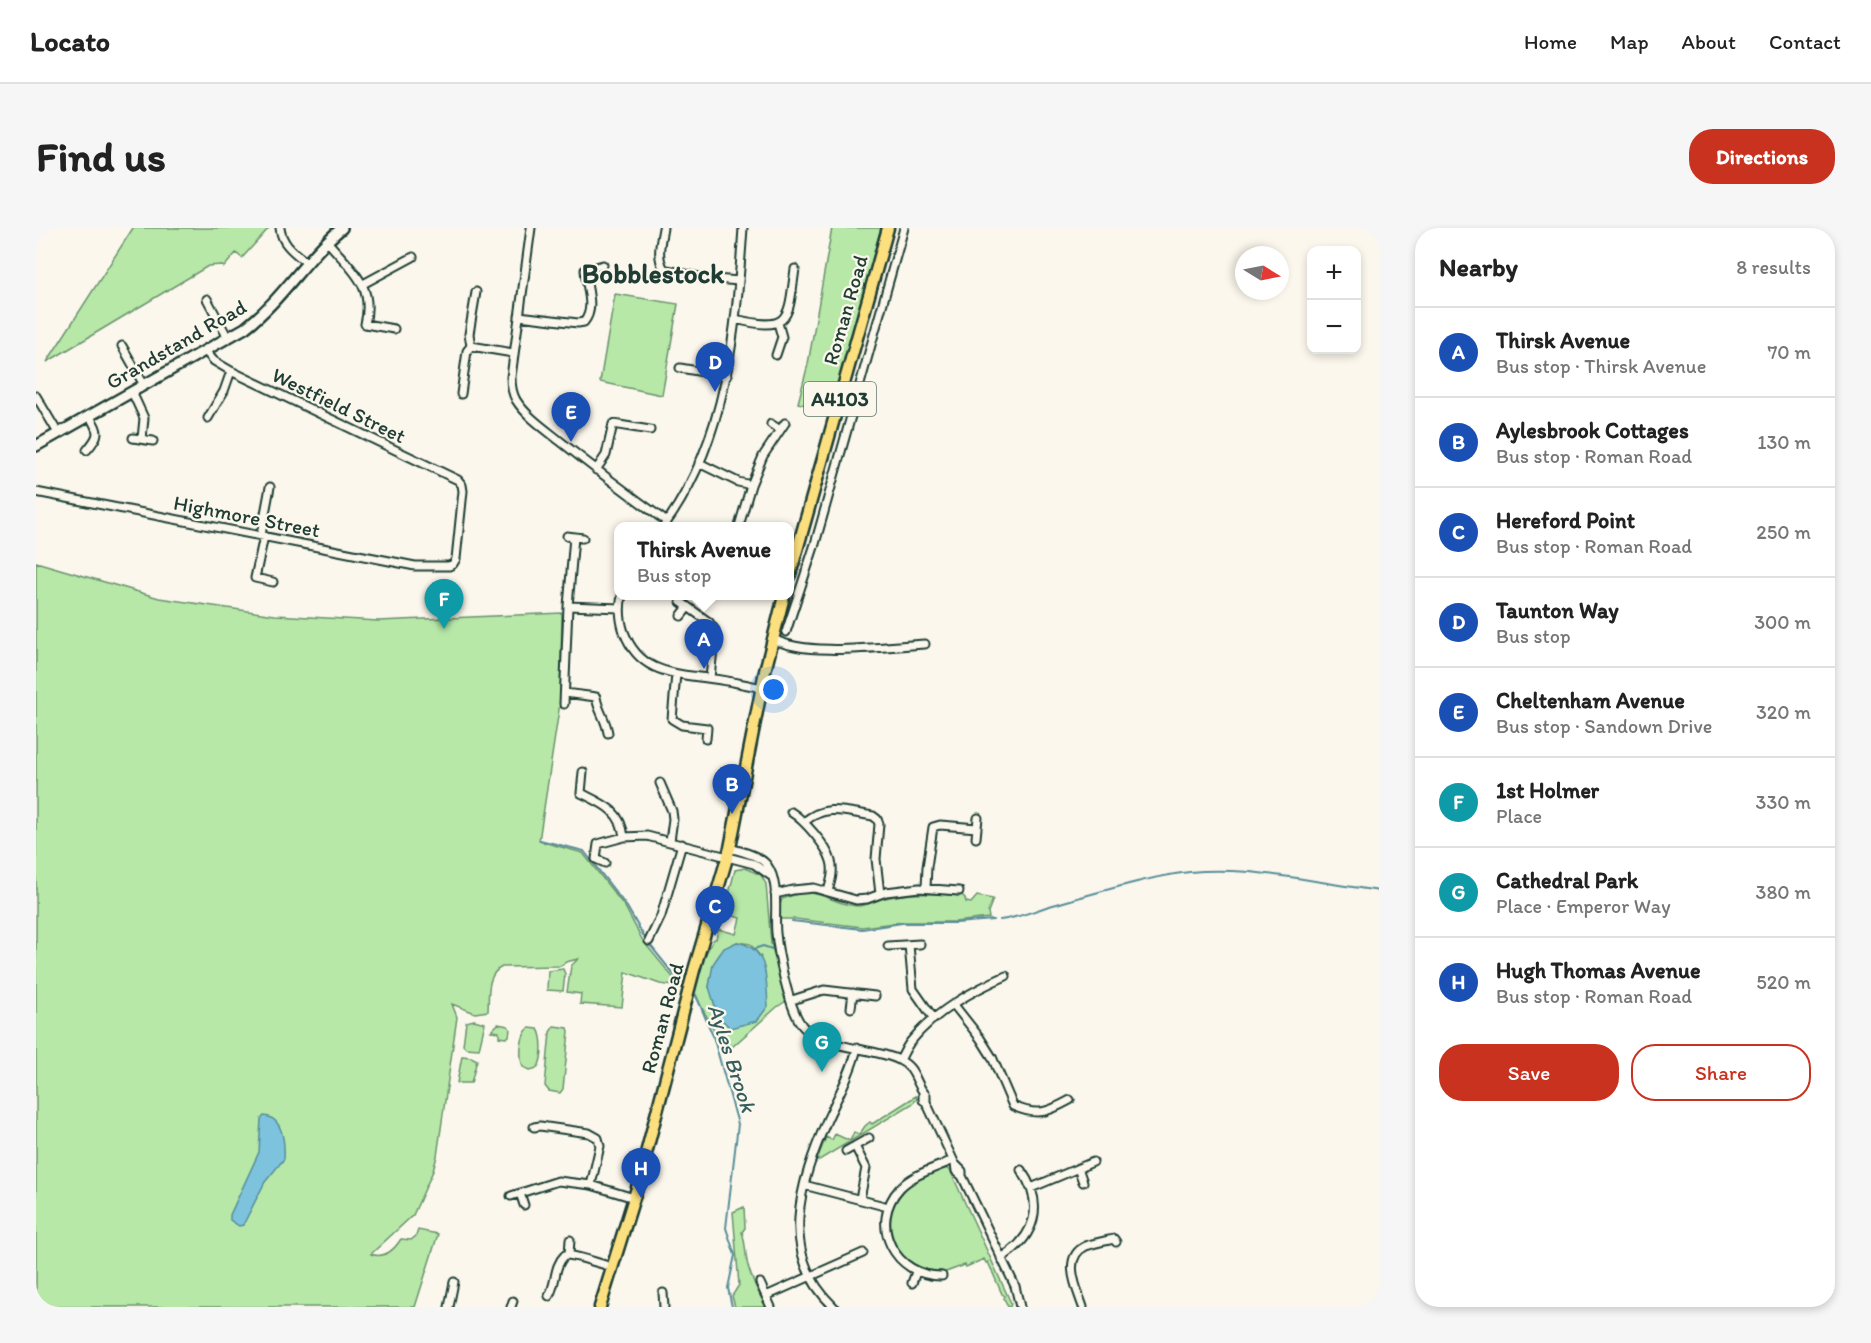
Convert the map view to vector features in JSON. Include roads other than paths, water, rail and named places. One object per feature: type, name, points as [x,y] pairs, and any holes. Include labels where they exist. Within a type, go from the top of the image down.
[{"type":"main road","name":"Roman Road","points":[[794,558],[888,228]]},
{"type":"main road","name":"Roman Road","points":[[600,1307],[634,1198],[694,970],[729,853],[772,638],[783,600]]},
{"type":"street","points":[[279,228],[286,246],[307,263]]},
{"type":"street","name":"Grandstand Road","points":[[36,446],[228,338],[264,314],[307,263],[342,228]]},
{"type":"street","points":[[531,228],[513,353],[511,377],[516,400],[539,423],[662,522]]},
{"type":"street","points":[[663,228],[659,254],[660,264],[665,270],[705,278],[739,281]]},
{"type":"street","points":[[666,522],[699,463],[718,410],[727,376],[735,319],[743,228]]},
{"type":"street","name":"Roman Road","points":[[786,632],[819,531],[904,228]]},
{"type":"street","points":[[327,241],[363,284],[369,305],[365,324],[394,329]]},
{"type":"street","points":[[363,284],[413,257]]},
{"type":"street","points":[[519,315],[584,322],[589,310],[590,297],[586,287],[585,270],[603,265]]},
{"type":"street","points":[[735,319],[757,324],[778,323],[784,319],[789,307],[795,269]]},
{"type":"street","points":[[461,394],[467,351],[471,346],[470,334],[476,292]]},
{"type":"street","points":[[207,299],[228,338]]},
{"type":"street","points":[[776,355],[782,337],[778,323]]},
{"type":"street","points":[[122,346],[144,385]]},
{"type":"street","points":[[471,346],[513,353]]},
{"type":"street","name":"Westfield Street","points":[[205,351],[214,361],[231,371],[458,480],[462,485],[456,560],[453,564]]},
{"type":"street","points":[[680,368],[727,376]]},
{"type":"street","points":[[208,418],[224,391],[231,371]]},
{"type":"street","points":[[132,392],[144,418],[142,439]]},
{"type":"street","points":[[36,396],[58,433]]},
{"type":"street","points":[[87,450],[98,434],[89,415]]},
{"type":"street","points":[[740,522],[751,485],[763,456],[785,423]]},
{"type":"street","points":[[596,470],[606,454],[613,424],[650,430]]},
{"type":"street","points":[[771,424],[780,430]]},
{"type":"street","points":[[133,438],[153,441]]},
{"type":"street","points":[[699,463],[738,482],[751,485]]},
{"type":"street","points":[[270,487],[255,578],[273,582]]},
{"type":"street","name":"Highmore Street","points":[[36,492],[415,566],[453,564]]},
{"type":"street","points":[[803,526],[819,531]]},
{"type":"street","points":[[564,704],[568,606],[575,537]]},
{"type":"street","points":[[621,600],[622,628],[634,652],[656,669],[762,687]]},
{"type":"street","points":[[681,616],[685,604],[709,622],[715,630],[710,678]]},
{"type":"street","points":[[568,606],[620,608]]},
{"type":"street","points":[[772,638],[784,645],[828,649],[925,644]]},
{"type":"street","points":[[676,674],[672,719],[682,725],[707,728],[706,739]]},
{"type":"street","points":[[566,693],[596,697],[598,710],[606,723],[608,733]]},
{"type":"street","points":[[583,772],[580,793],[600,802],[614,812],[622,823],[624,837]]},
{"type":"street","points":[[660,783],[674,819],[670,841]]},
{"type":"street","points":[[804,822],[816,813],[832,810],[873,816],[877,819],[879,824],[876,859],[880,894]]},
{"type":"street","points":[[791,812],[804,822],[831,861],[832,870],[828,891]]},
{"type":"street","points":[[976,838],[978,818]]},
{"type":"street","points":[[926,888],[933,827],[940,825],[977,828]]},
{"type":"street","points":[[605,863],[596,860],[598,844],[624,837],[647,836],[729,853],[754,864],[771,876],[775,894],[777,944],[799,1021],[812,1035],[900,1060],[915,1074],[923,1093],[928,1098],[926,1102],[956,1171],[962,1176],[1001,1258],[1020,1307]]},
{"type":"street","points":[[649,941],[661,916],[682,844]]},
{"type":"street","points":[[775,894],[809,888],[828,891],[850,900],[926,888],[959,891]]},
{"type":"street","points":[[888,946],[920,944]]},
{"type":"street","points":[[909,945],[913,989],[934,1019]]},
{"type":"street","points":[[900,1060],[912,1040],[934,1019],[974,990],[1006,976]]},
{"type":"street","points":[[792,1000],[824,990],[875,996]]},
{"type":"street","points":[[851,1008],[853,993]]},
{"type":"street","points":[[954,1005],[992,1057],[1014,1106],[1037,1113],[1059,1109],[1070,1100]]},
{"type":"street","points":[[834,1307],[820,1292],[810,1275],[801,1248],[798,1226],[804,1185],[814,1153],[850,1070],[857,1048]]},
{"type":"street","points":[[534,1127],[589,1133],[598,1138],[600,1146],[591,1185]]},
{"type":"street","points":[[846,1150],[869,1138]]},
{"type":"street","points":[[855,1146],[866,1168],[860,1199]]},
{"type":"street","points":[[942,1276],[916,1272],[902,1261],[890,1244],[886,1228],[888,1207],[899,1189],[906,1183],[954,1162]]},
{"type":"street","points":[[1031,1188],[1093,1162]]},
{"type":"street","points":[[1078,1168],[1083,1182]]},
{"type":"street","points":[[1001,1258],[1018,1246],[1029,1233],[1034,1215],[1031,1188],[1021,1170]]},
{"type":"street","points":[[511,1196],[558,1181],[591,1185],[634,1198]]},
{"type":"street","points":[[804,1185],[888,1207]]},
{"type":"street","points":[[520,1193],[524,1205]]},
{"type":"street","points":[[1083,1307],[1072,1269],[1076,1254],[1085,1247],[1114,1239],[1116,1242]]},
{"type":"street","points":[[569,1254],[570,1240]]},
{"type":"street","points":[[766,1296],[863,1253]]},
{"type":"street","points":[[549,1296],[553,1289],[558,1262],[565,1255],[569,1254],[612,1267]]},
{"type":"street","points":[[912,1283],[916,1272]]},
{"type":"street","points":[[449,1307],[454,1282]]},
{"type":"street","points":[[760,1283],[771,1307]]},
{"type":"street","points":[[663,1293],[664,1307]]},
{"type":"water","points":[[737,942],[755,951],[764,966],[768,1006],[757,1021],[730,1028],[718,1016],[709,987],[713,964],[724,948]]},
{"type":"water","points":[[264,1116],[275,1121],[282,1132],[284,1159],[265,1182],[243,1225],[239,1226],[230,1220],[230,1215],[259,1152],[261,1119]]},
{"type":"waterway","name":"Ayles Brook","points":[[540,840],[584,851],[627,907],[646,940],[679,981]]},
{"type":"waterway","points":[[1000,920],[1136,882],[1190,872],[1272,874],[1379,891]]},
{"type":"waterway","points":[[792,921],[862,929],[902,923],[993,920]]},
{"type":"waterway","points":[[754,949],[763,946],[772,949]]},
{"type":"waterway","name":"Ayles Brook","points":[[696,995],[713,1036],[738,1124],[726,1228],[735,1255],[728,1288],[732,1307]]},
{"type":"place","name":"Taunton Way","points":[[715,392]]},
{"type":"place","name":"Cheltenham Avenue","points":[[571,442]]},
{"type":"place","name":"1st Holmer","points":[[444,629]]},
{"type":"place","name":"Thirsk Avenue","points":[[704,669]]},
{"type":"place","name":"Aylesbrook Cottages","points":[[732,814]]},
{"type":"place","name":"Hereford Point","points":[[715,936]]},
{"type":"place","name":"Cathedral Park","points":[[822,1072]]},
{"type":"place","name":"Hugh Thomas Avenue","points":[[641,1198]]},
{"type":"district","name":"Bobblestock","points":[[653,273]]}]
